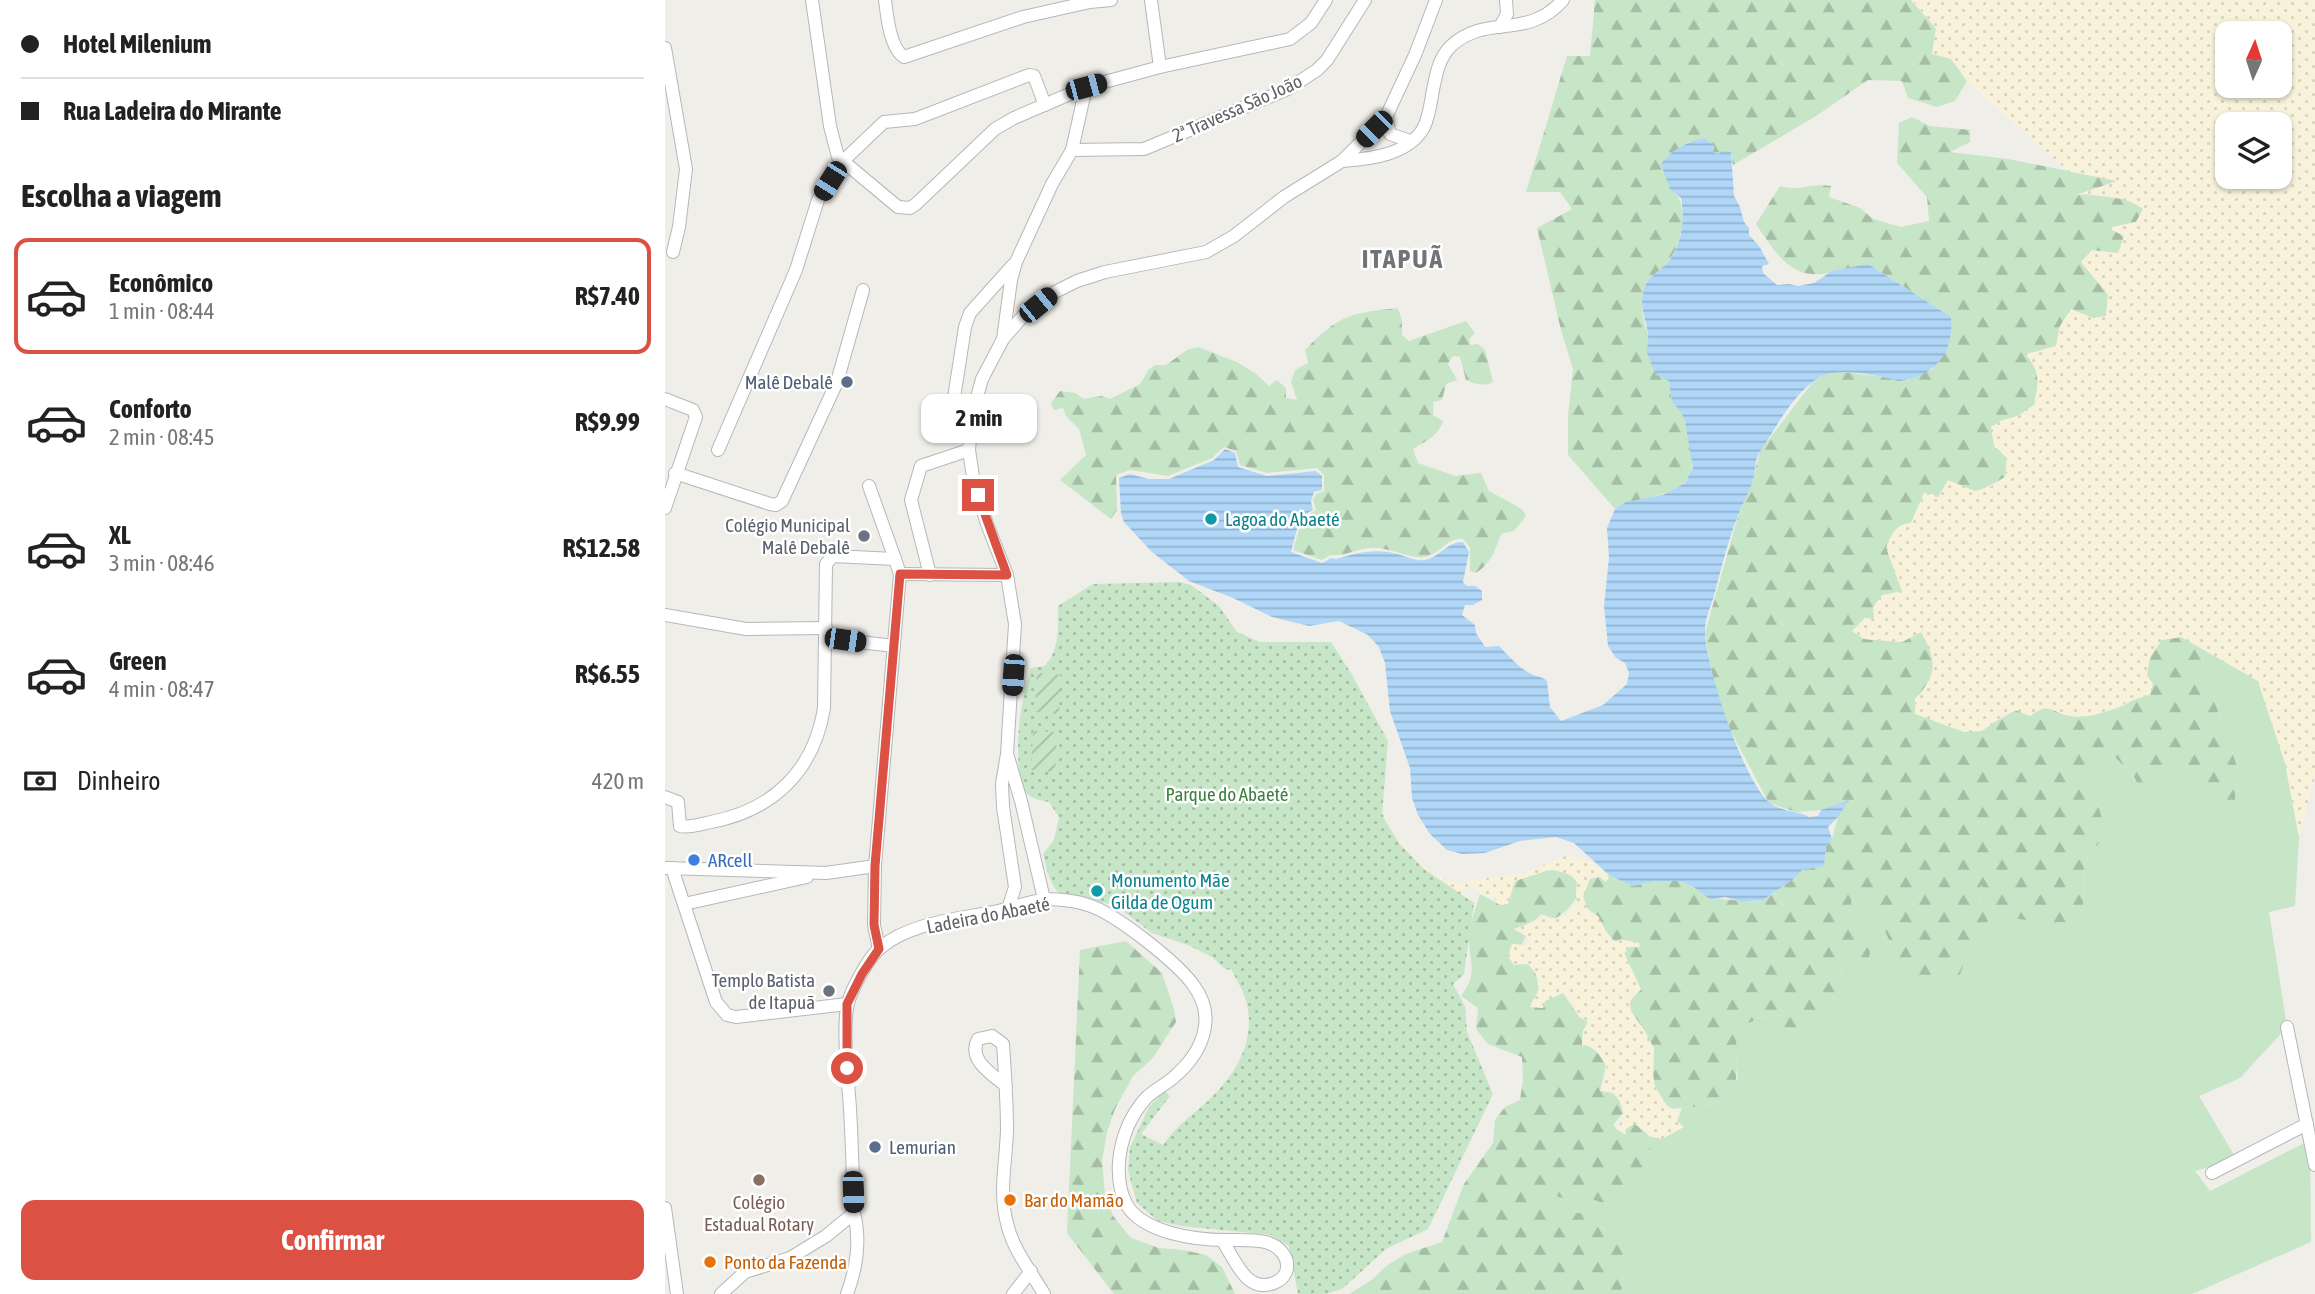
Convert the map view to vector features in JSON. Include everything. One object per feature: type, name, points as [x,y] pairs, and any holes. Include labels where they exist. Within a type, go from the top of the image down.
[{"type":"street","points":[[812,0],[829,126],[842,162],[868,180],[898,207],[910,208],[995,129],[1086,87],[1160,67],[1290,39],[1311,23],[1326,0]]},
{"type":"street","points":[[885,0],[892,35],[899,54],[904,57],[1023,17],[1111,0]]},
{"type":"street","points":[[1151,0],[1160,67]]},
{"type":"street","name":"2ª Travessa São João","points":[[1072,150],[1144,149],[1288,89],[1327,60],[1365,0]]},
{"type":"street","points":[[1500,27],[1507,14],[1506,0]]},
{"type":"street","points":[[1342,161],[1369,159],[1389,153],[1410,141],[1424,127],[1437,68],[1449,48],[1471,34],[1533,23],[1555,9],[1563,0]]},
{"type":"street","points":[[1008,909],[1014,895],[1014,877],[1002,784],[1007,754],[1015,625],[1007,575],[974,483],[969,450],[976,396],[991,359],[1003,339],[1024,315],[1059,290],[1105,272],[1206,252],[1234,236],[1284,197],[1342,161],[1386,117],[1437,1]]},
{"type":"street","points":[[665,48],[686,169],[673,252]]},
{"type":"street","points":[[718,450],[796,270],[818,200],[842,162],[880,124],[915,119],[1030,75],[1034,76],[1045,105]]},
{"type":"street","points":[[1003,339],[1016,262],[1052,184],[1072,150],[1086,87]]},
{"type":"street","points":[[1386,117],[1390,134],[1410,141]]},
{"type":"street","points":[[954,398],[965,327],[970,313],[1016,262]]},
{"type":"street","points":[[675,473],[770,504],[779,504],[837,382],[863,290]]},
{"type":"street","points":[[665,399],[693,410],[696,417],[665,508]]},
{"type":"street","points":[[930,575],[911,497],[921,466],[969,450]]},
{"type":"street","points":[[869,486],[900,574],[875,866],[874,925],[879,949]]},
{"type":"street","points":[[665,813],[689,827],[725,820],[776,795],[797,776],[821,730],[824,708],[826,564],[833,556],[895,559]]},
{"type":"street","points":[[900,574],[1007,575]]},
{"type":"street","points":[[665,615],[746,629],[826,633],[894,646]]},
{"type":"street","points":[[1007,754],[1044,900]]},
{"type":"street","points":[[665,797],[678,802],[679,819]]},
{"type":"street","points":[[1003,807],[1021,801]]},
{"type":"street","points":[[684,904],[826,873],[875,866]]},
{"type":"street","points":[[826,873],[668,868],[684,904],[716,1002],[727,1015],[736,1017],[847,1004]]},
{"type":"street","name":"Ladeira do Abaeté","points":[[847,1294],[859,1247],[854,1213],[847,1004],[862,974],[879,949],[903,934],[1044,900],[1086,904],[1119,920],[1186,975],[1196,988],[1205,1008],[1206,1026],[1202,1044],[1193,1058],[1173,1078],[1147,1096],[1135,1113],[1122,1142],[1119,1173],[1121,1189],[1128,1206],[1139,1219],[1154,1228],[1222,1240],[1264,1242],[1279,1248],[1286,1259],[1287,1271],[1279,1281],[1267,1286],[1256,1286],[1246,1279],[1222,1240]]},
{"type":"street","points":[[2287,1027],[2315,1165]]},
{"type":"street","points":[[1006,1086],[1007,1132],[1003,1210],[1014,1244],[1044,1294]]},
{"type":"street","points":[[2212,1174],[2307,1124]]},
{"type":"street","points":[[665,1208],[677,1294]]},
{"type":"street","points":[[721,1294],[745,1272],[799,1253],[826,1236],[854,1213]]},
{"type":"street","points":[[1013,1294],[1031,1272]]},
{"type":"green space","points":[[1595,0],[1911,0],[1934,27],[1967,81],[1955,101],[1937,107],[1908,98],[1902,81],[1868,80],[1816,116],[1733,165],[1731,152],[1713,152],[1714,145],[1689,142],[1679,149],[1674,191],[1682,207],[1682,228],[1671,257],[1645,287],[1642,309],[1650,340],[1669,381],[1672,400],[1685,423],[1692,469],[1686,481],[1676,488],[1615,509],[1568,455],[1568,416],[1573,369],[1537,228],[1572,209],[1560,192],[1526,192],[1567,56],[1590,56]]},
{"type":"green space","points":[[1912,117],[1930,126],[1970,130],[1970,142],[1950,152],[2008,159],[2118,181],[2083,194],[2130,200],[2144,209],[2136,222],[2109,228],[2124,236],[2108,295],[2106,316],[2060,326],[2056,346],[2026,355],[2036,373],[2037,390],[2034,405],[2018,416],[2000,421],[1994,446],[2007,458],[2005,477],[1965,494],[1944,497],[1924,493],[1911,523],[1897,577],[1902,591],[1884,604],[1864,639],[1902,642],[1921,632],[1933,659],[1933,667],[1928,682],[1915,699],[1935,720],[1965,732],[1995,722],[2016,710],[2030,716],[2042,709],[2051,709],[2077,717],[2113,710],[2138,695],[2151,656],[2162,640],[2181,637],[2201,644],[2203,668],[2238,769],[2234,808],[2227,809],[2182,774],[2161,771],[2155,786],[2141,789],[2132,774],[2111,753],[2092,762],[2089,789],[2099,808],[2107,837],[2090,851],[2084,864],[2083,912],[2060,923],[2030,921],[2010,916],[1993,911],[1990,896],[1981,885],[1979,906],[1987,915],[1989,938],[1964,963],[1959,977],[1944,967],[1945,983],[1916,980],[1900,966],[1879,917],[1865,897],[1851,901],[1852,911],[1873,934],[1869,958],[1857,964],[1838,954],[1844,992],[1837,1005],[1827,1003],[1817,1012],[1805,1035],[1782,1027],[1782,1015],[1761,1017],[1749,1023],[1737,1023],[1737,1070],[1732,1100],[1714,1105],[1669,1109],[1653,1083],[1654,1048],[1631,1013],[1630,1001],[1641,989],[1624,953],[1630,947],[1616,943],[1604,929],[1598,916],[1576,898],[1568,909],[1555,919],[1541,914],[1534,921],[1515,929],[1526,936],[1521,946],[1512,944],[1508,956],[1514,965],[1528,964],[1536,973],[1539,991],[1530,1006],[1543,1008],[1545,1001],[1563,993],[1579,1017],[1588,1022],[1583,1031],[1582,1045],[1593,1049],[1606,1065],[1600,1091],[1610,1092],[1616,1097],[1623,1113],[1613,1125],[1625,1134],[1627,1126],[1634,1123],[1649,1136],[1649,1165],[1639,1177],[1630,1200],[1620,1198],[1604,1204],[1590,1198],[1579,1203],[1552,1195],[1546,1206],[1558,1213],[1582,1213],[1618,1238],[1626,1263],[1621,1294],[1349,1294],[1406,1254],[1442,1242],[1464,1184],[1493,1143],[1495,1120],[1505,1107],[1520,1100],[1522,1057],[1488,1044],[1476,1029],[1478,1008],[1461,996],[1470,980],[1472,968],[1469,933],[1480,894],[1500,905],[1508,904],[1514,881],[1539,872],[1556,870],[1571,876],[1577,882],[1576,896],[1590,879],[1609,875],[1632,886],[1656,881],[1680,881],[1711,900],[1755,901],[1767,898],[1802,870],[1824,866],[1826,846],[1832,839],[1838,817],[1848,801],[1821,810],[1796,812],[1769,803],[1727,724],[1711,672],[1705,633],[1738,516],[1753,479],[1760,451],[1812,383],[1834,371],[1908,380],[1933,369],[1951,317],[1868,264],[1829,273],[1802,272],[1780,257],[1756,224],[1780,186],[1831,186],[1829,197],[1860,208],[1873,219],[1901,227],[1929,221],[1927,197],[1897,163],[1899,123]]},
{"type":"green space","points":[[1398,308],[1402,335],[1409,341],[1466,321],[1475,333],[1469,339],[1470,345],[1478,344],[1485,350],[1493,382],[1479,384],[1466,380],[1460,357],[1453,356],[1448,364],[1457,380],[1446,384],[1442,400],[1433,402],[1433,415],[1443,421],[1441,426],[1431,438],[1413,449],[1418,463],[1455,476],[1481,473],[1489,491],[1522,509],[1526,516],[1514,531],[1501,534],[1489,561],[1476,573],[1470,571],[1470,547],[1463,539],[1452,541],[1430,556],[1424,557],[1369,548],[1330,555],[1322,560],[1293,550],[1302,519],[1316,510],[1313,500],[1316,494],[1324,491],[1324,475],[1317,468],[1267,473],[1240,465],[1236,451],[1224,447],[1212,458],[1168,476],[1130,470],[1116,475],[1117,510],[1111,519],[1060,480],[1086,455],[1079,429],[1066,416],[1063,408],[1054,410],[1051,403],[1060,391],[1076,393],[1083,399],[1102,396],[1110,399],[1140,384],[1149,369],[1155,365],[1166,365],[1187,350],[1198,347],[1237,362],[1269,386],[1277,380],[1286,388],[1286,398],[1297,400],[1291,382],[1295,370],[1308,363],[1305,350],[1317,338],[1327,329],[1356,314]]},
{"type":"green space","name":"Parque do Abaeté","points":[[1180,582],[1191,585],[1219,606],[1237,632],[1260,642],[1331,642],[1388,741],[1382,815],[1399,843],[1424,869],[1474,903],[1464,974],[1453,984],[1465,1006],[1467,1032],[1493,1094],[1428,1229],[1386,1249],[1342,1289],[1325,1294],[1298,1294],[1289,1246],[1271,1235],[1181,1226],[1158,1221],[1137,1203],[1128,1171],[1130,1147],[1149,1107],[1165,1091],[1170,1096],[1141,1134],[1163,1145],[1232,1074],[1245,1048],[1248,1034],[1247,1004],[1231,969],[1226,970],[1212,957],[1188,945],[1152,933],[1115,905],[1062,895],[1054,887],[1043,854],[1054,840],[1059,817],[1049,802],[1027,794],[1021,779],[1018,747],[1024,695],[1031,668],[1045,666],[1053,652],[1057,638],[1058,606],[1093,584]]},
{"type":"green space","points":[[2201,644],[2258,681],[2285,763],[2299,837],[2295,906],[2269,912],[2287,1027],[2240,1078],[2199,1096],[2237,1160],[2195,1171],[2210,1191],[2310,1140],[2311,1242],[2192,1294],[1621,1294],[1626,1263],[1618,1238],[1582,1213],[1558,1213],[1546,1207],[1551,1195],[1579,1203],[1590,1198],[1604,1204],[1620,1198],[1630,1200],[1639,1177],[1649,1165],[1649,1136],[1662,1139],[1683,1127],[1677,1121],[1682,1108],[1714,1105],[1738,1079],[1735,1039],[1737,1023],[1783,1015],[1782,1027],[1804,1035],[1817,1012],[1827,1003],[1837,1005],[1844,992],[1838,954],[1873,934],[1851,911],[1851,901],[1865,897],[1879,917],[1900,966],[1916,980],[1944,983],[1944,967],[1964,963],[1989,938],[1979,906],[1981,884],[1990,896],[1993,911],[2048,923],[2068,921],[2083,912],[2084,865],[2090,851],[2099,808],[2089,789],[2092,762],[2111,753],[2132,774],[2135,781],[2161,771],[2180,773],[2234,808],[2238,769],[2203,668]]},
{"type":"green space","points":[[1037,673],[1061,675],[1059,714],[1035,712]]},
{"type":"green space","points":[[1033,731],[1057,732],[1055,772],[1031,770]]},
{"type":"green space","points":[[1126,941],[1162,973],[1176,1022],[1152,1059],[1133,1076],[1115,1109],[1107,1132],[1102,1161],[1105,1195],[1113,1216],[1131,1238],[1159,1248],[1206,1255],[1222,1267],[1235,1294],[1114,1294],[1067,1233],[1080,950]]},
{"type":"sand","points":[[1912,0],[2315,0],[2315,777],[2299,837],[2285,763],[2258,681],[2181,637],[2162,640],[2150,657],[2147,675],[2153,684],[2150,695],[2091,716],[2070,716],[2046,708],[2030,716],[2015,710],[1982,731],[1964,732],[1915,714],[1915,699],[1928,683],[1933,667],[1930,651],[1921,632],[1902,642],[1864,639],[1852,631],[1865,618],[1874,619],[1873,607],[1882,595],[1902,591],[1886,548],[1898,528],[1911,523],[1924,493],[1933,494],[1937,499],[1948,480],[1975,491],[1992,486],[2005,477],[2007,458],[1994,446],[1991,427],[2000,421],[2018,416],[2034,405],[2037,378],[2026,354],[2056,346],[2060,326],[2071,309],[2093,318],[2106,316],[2108,295],[2081,262],[2092,250],[2118,253],[2124,236],[2108,228],[2136,222],[2143,209],[2110,196],[2073,196],[2117,181],[2068,171],[1967,81],[1951,59],[1932,54],[1936,28]]},
{"type":"sand","points":[[1377,809],[1382,811],[1392,832],[1420,863],[1437,876],[1454,883],[1527,872],[1565,856],[1590,861],[1609,877],[1606,882],[1598,876],[1590,879],[1583,897],[1591,917],[1598,916],[1612,943],[1621,939],[1639,943],[1640,947],[1630,947],[1624,953],[1641,990],[1631,999],[1630,1008],[1654,1048],[1654,1078],[1659,1095],[1680,1113],[1677,1121],[1684,1127],[1662,1139],[1649,1136],[1644,1129],[1634,1124],[1624,1130],[1626,1135],[1615,1128],[1624,1119],[1623,1108],[1616,1093],[1600,1091],[1608,1070],[1595,1050],[1582,1045],[1583,1031],[1588,1022],[1563,993],[1545,1001],[1543,1008],[1529,1007],[1538,990],[1539,981],[1528,964],[1514,965],[1508,956],[1512,944],[1526,945],[1529,941],[1514,929],[1543,918],[1561,918],[1579,903],[1576,897],[1577,882],[1571,875],[1551,869],[1515,881],[1508,904],[1501,905],[1496,902],[1495,897],[1480,894],[1468,886],[1463,890],[1467,898],[1253,891]]},
{"type":"water","name":"Lagoa do Abaeté","points":[[1703,138],[1714,145],[1713,152],[1731,152],[1734,196],[1749,228],[1749,235],[1769,264],[1762,266],[1763,273],[1777,285],[1798,286],[1814,283],[1832,271],[1868,264],[1951,317],[1949,342],[1939,361],[1931,369],[1911,379],[1898,381],[1847,372],[1820,377],[1794,401],[1757,457],[1753,480],[1731,535],[1707,618],[1705,632],[1711,670],[1738,749],[1760,791],[1770,803],[1809,817],[1818,816],[1821,810],[1849,800],[1828,827],[1832,839],[1826,846],[1824,866],[1802,870],[1763,900],[1743,902],[1725,897],[1711,900],[1680,881],[1656,881],[1632,886],[1609,875],[1574,843],[1556,837],[1520,841],[1485,853],[1462,854],[1447,850],[1430,834],[1418,815],[1412,798],[1410,768],[1390,711],[1385,663],[1379,647],[1368,635],[1339,621],[1309,626],[1272,617],[1189,581],[1152,552],[1124,522],[1119,478],[1130,474],[1149,479],[1169,479],[1214,460],[1225,449],[1235,453],[1238,467],[1267,476],[1316,471],[1322,476],[1322,490],[1314,492],[1311,501],[1313,510],[1300,517],[1291,552],[1322,563],[1331,558],[1374,551],[1424,560],[1453,544],[1463,542],[1469,552],[1463,582],[1482,591],[1482,600],[1473,605],[1465,605],[1462,615],[1475,625],[1476,633],[1485,647],[1499,646],[1522,668],[1547,681],[1550,707],[1561,721],[1603,705],[1627,684],[1629,673],[1625,663],[1616,658],[1608,646],[1604,606],[1609,558],[1607,528],[1615,509],[1626,502],[1663,495],[1685,483],[1693,468],[1685,421],[1672,402],[1669,381],[1656,375],[1646,351],[1648,337],[1642,300],[1646,284],[1676,250],[1681,233],[1681,198],[1670,189],[1661,164],[1679,148]]},
{"type":"place","name":"Malê Debalê","points":[[847,382]]},
{"type":"place","name":"Lagoa do Abaeté","points":[[1211,519]]},
{"type":"place","name":"Colégio Municipal Malê Debalê","points":[[864,536]]},
{"type":"place","name":"ARcell","points":[[694,860]]},
{"type":"place","name":"Monumento Mãe Gilda de Ogum","points":[[1097,891]]},
{"type":"place","name":"Templo Batista de Itapuã","points":[[829,991]]},
{"type":"place","name":"Lemurian","points":[[875,1147]]},
{"type":"place","name":"Colégio Estadual Rotary","points":[[759,1180]]},
{"type":"place","name":"Bar do Mamão","points":[[1010,1200]]},
{"type":"place","name":"Ponto da Fazenda","points":[[710,1262]]},
{"type":"district","name":"ITAPUÃ","points":[[1403,259]]},
{"type":"route","points":[[847,1068],[847,1004],[862,974],[879,949],[874,925],[875,866],[900,574],[1007,575],[978,495]]}]
